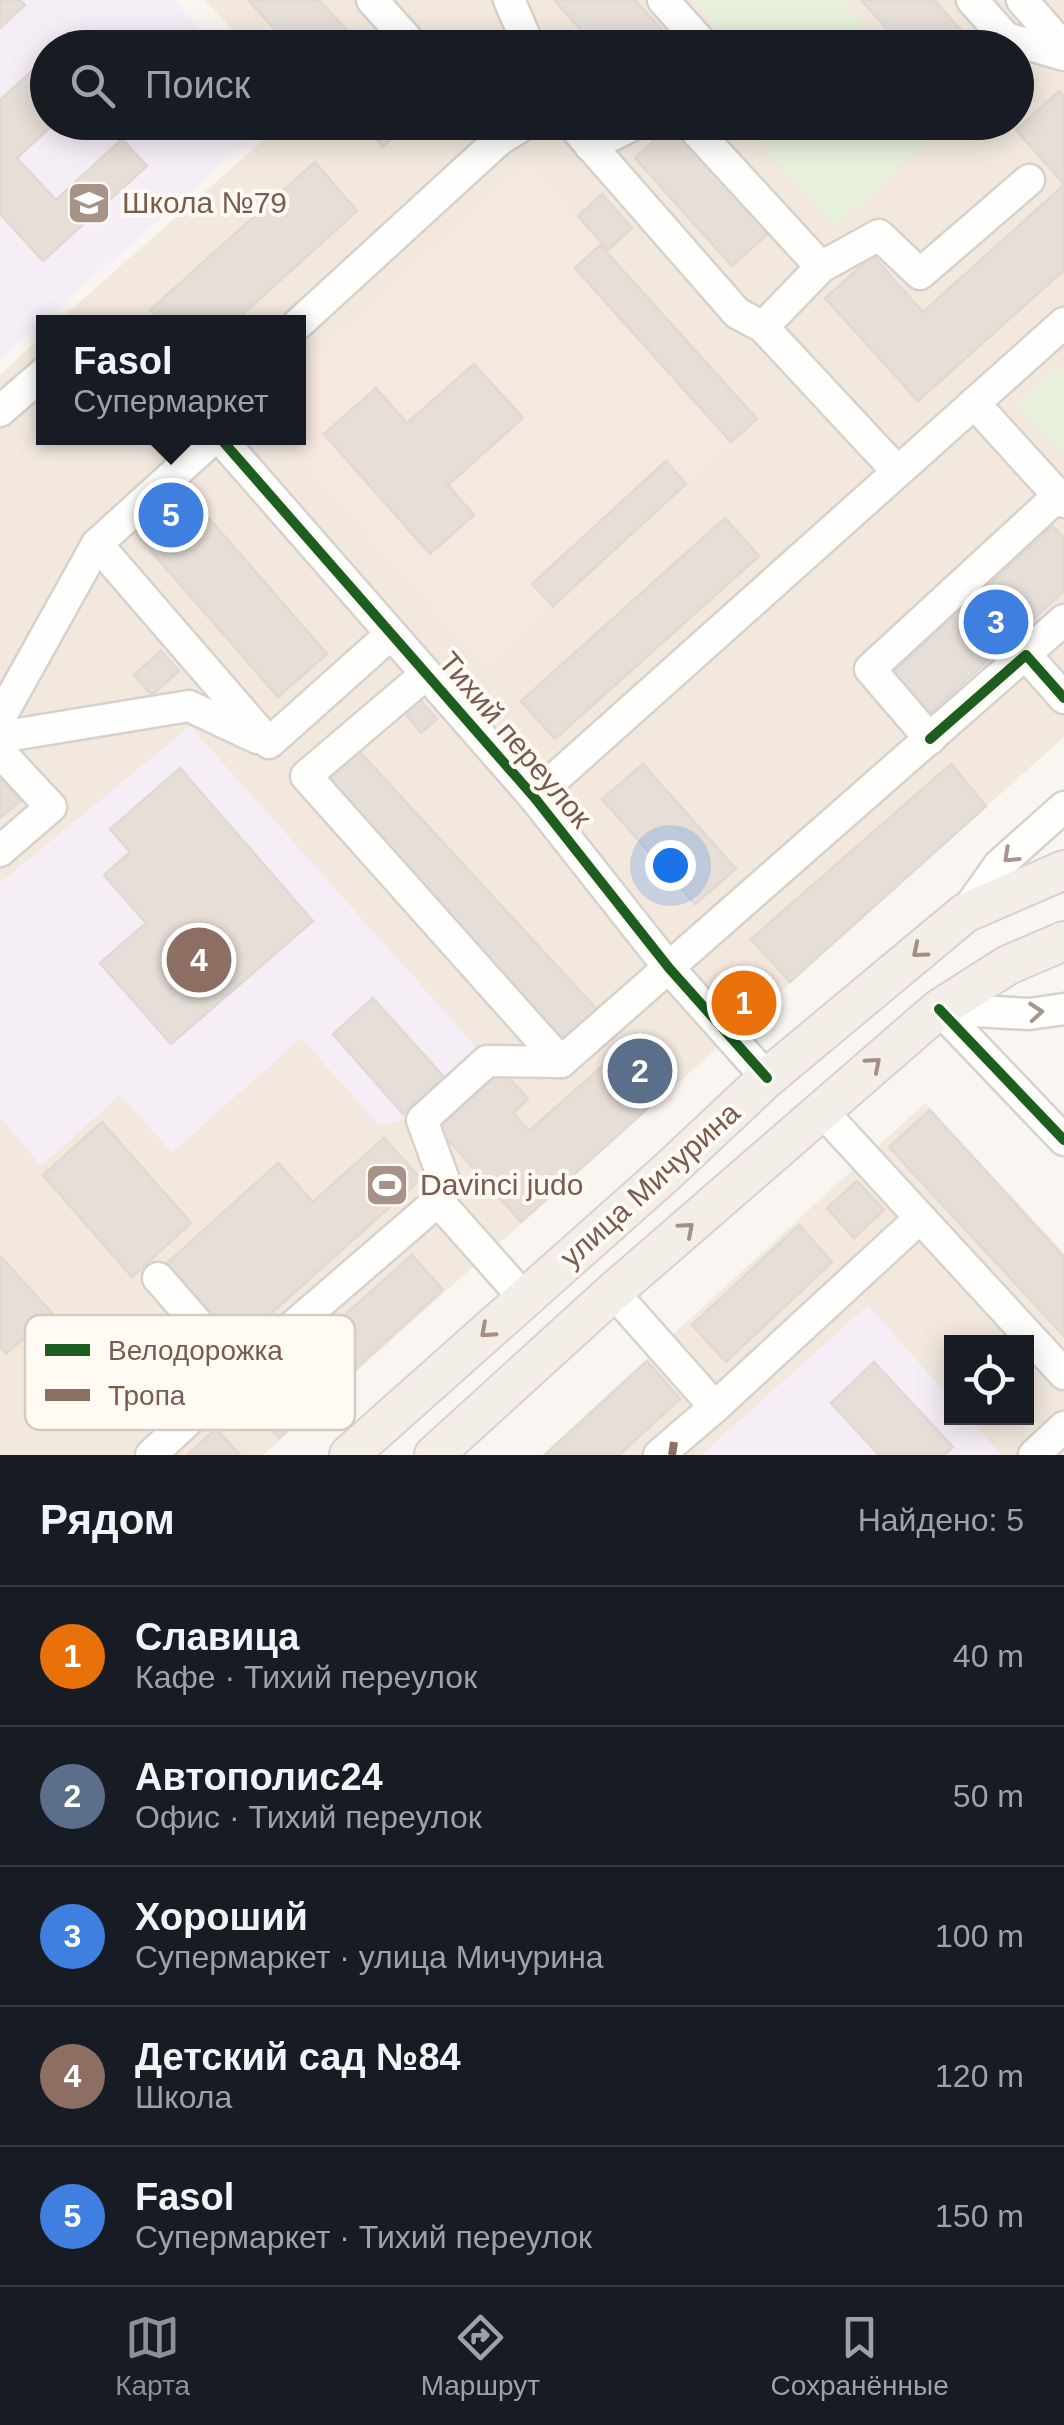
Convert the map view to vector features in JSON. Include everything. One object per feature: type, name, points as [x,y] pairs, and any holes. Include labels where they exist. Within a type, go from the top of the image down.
[{"type":"main road","name":"улица Мичурина","points":[[349,1455],[767,1078],[965,913],[1064,870]]},
{"type":"main road","name":"улица Мичурина","points":[[434,1455],[613,1292],[939,1009],[1008,965],[1064,941]]},
{"type":"street","points":[[372,0],[399,30]]},
{"type":"street","points":[[509,0],[522,30]]},
{"type":"street","points":[[662,0],[690,30]]},
{"type":"street","points":[[972,0],[999,30]]},
{"type":"street","points":[[1022,0],[1064,51]]},
{"type":"street","points":[[1034,44],[1064,51]]},
{"type":"street","points":[[306,316],[482,140]]},
{"type":"street","points":[[585,140],[738,312],[763,328],[897,472]]},
{"type":"street","points":[[590,146],[602,140]]},
{"type":"street","points":[[705,140],[821,267]]},
{"type":"street","points":[[763,328],[821,267],[880,234],[920,274],[1028,180]]},
{"type":"street","points":[[534,797],[1064,323]]},
{"type":"street","points":[[0,411],[36,380]]},
{"type":"street","points":[[930,740],[870,669],[1061,499],[974,403]]},
{"type":"street","points":[[0,718],[97,544],[208,445]]},
{"type":"street","name":"Тихий переулок","points":[[222,445],[534,797],[669,968],[767,1078]]},
{"type":"street","points":[[97,544],[268,743]]},
{"type":"street","points":[[306,1315],[438,1201],[444,1180],[422,1120],[488,1060],[561,1062],[1064,620]]},
{"type":"street","points":[[268,743],[391,634]]},
{"type":"street","points":[[1026,655],[1064,698]]},
{"type":"street","points":[[426,674],[306,776],[561,1062]]},
{"type":"street","points":[[0,737],[189,706],[268,743]]},
{"type":"street","points":[[0,752],[51,807],[0,851]]},
{"type":"street","points":[[965,913],[1000,864],[1064,808]]},
{"type":"street","points":[[939,1009],[1029,1014],[1064,1009]]},
{"type":"street","points":[[939,1009],[1060,1127]]},
{"type":"street","points":[[822,1111],[1064,1374]]},
{"type":"street","points":[[438,1201],[524,1298]]},
{"type":"street","points":[[659,1455],[920,1218]]},
{"type":"street","points":[[158,1278],[190,1315]]},
{"type":"street","points":[[613,1292],[715,1407]]},
{"type":"street","points":[[1034,1455],[1064,1428]]},
{"type":"street","points":[[151,1455],[178,1430]]},
{"type":"shaded area","name":"Школа №79","points":[[0,0],[174,0],[201,30],[30,30],[30,140],[250,140],[51,315],[36,315],[36,328],[0,360]]},
{"type":"shaded area","points":[[205,0],[1064,0],[1064,737],[355,1373],[355,1315],[25,1315],[25,1430],[291,1430],[263,1455],[0,1455],[0,375],[36,342],[36,445],[306,445],[306,315],[65,315],[264,140],[1034,140],[1034,30],[232,30]]},
{"type":"shaded area","points":[[526,164],[757,419],[484,666],[290,445],[306,445],[306,365]]},
{"type":"shaded area","points":[[190,726],[478,1049],[397,1122],[379,1125],[301,1038],[172,1153],[120,1095],[41,1166],[0,1117],[0,883]]},
{"type":"shaded area","points":[[925,1103],[1064,1253],[1064,1455],[542,1455]]},
{"type":"shaded area","points":[[868,1305],[944,1391],[944,1425],[974,1425],[1002,1455],[701,1455]]},
{"type":"green space","points":[[693,0],[841,0],[868,30],[720,30]]},
{"type":"green space","points":[[757,140],[930,140],[835,226]]},
{"type":"green space","points":[[1057,367],[1064,374],[1064,455],[1016,405]]},
{"type":"building","points":[[0,0],[20,0],[25,5],[0,28]]},
{"type":"building","points":[[248,0],[319,0],[346,30],[276,30]]},
{"type":"building","points":[[554,0],[635,0],[662,30],[581,30]]},
{"type":"building","points":[[861,0],[934,0],[961,30],[888,30]]},
{"type":"building","points":[[30,72],[30,140],[36,140],[17,158],[56,200],[121,140],[147,166],[43,261],[0,214],[0,100]]},
{"type":"building","points":[[1059,91],[1064,96],[1064,184],[1025,140],[1034,140],[1034,114]]},
{"type":"building","points":[[655,140],[687,140],[770,232],[732,266],[635,158]]},
{"type":"building","points":[[315,162],[357,211],[242,315],[155,315],[150,310]]},
{"type":"building","points":[[1064,185],[1064,270],[918,401],[825,298],[873,256],[923,312]]},
{"type":"building","points":[[602,194],[632,228],[608,250],[578,216]]},
{"type":"building","points":[[600,245],[757,419],[731,442],[575,268]]},
{"type":"building","points":[[474,364],[523,418],[448,485],[474,515],[430,554],[324,434],[376,388],[407,423]]},
{"type":"building","points":[[666,461],[686,484],[553,606],[532,584]]},
{"type":"building","points":[[180,485],[327,654],[278,697],[131,528]]},
{"type":"building","points":[[725,518],[759,556],[555,739],[521,701]]},
{"type":"building","points":[[1053,526],[1064,538],[1064,591],[930,713],[893,672]]},
{"type":"building","points":[[161,651],[179,671],[152,695],[134,675]]},
{"type":"building","points":[[420,700],[437,719],[421,733],[405,713]]},
{"type":"building","points":[[358,750],[601,1014],[567,1045],[324,781]]},
{"type":"building","points":[[643,764],[736,869],[695,904],[602,799]]},
{"type":"building","points":[[951,764],[986,806],[790,982],[751,939]]},
{"type":"building","points":[[180,768],[313,921],[171,1044],[100,963],[146,923],[104,875],[130,852],[110,829]]},
{"type":"building","points":[[0,778],[20,801],[0,818]]},
{"type":"building","points":[[373,998],[444,1077],[403,1114],[333,1034]]},
{"type":"building","points":[[625,1046],[666,1092],[521,1222],[438,1128],[502,1070],[528,1099],[513,1113],[529,1131]]},
{"type":"building","points":[[930,1110],[1064,1257],[1064,1336],[889,1147]]},
{"type":"building","points":[[102,1122],[191,1223],[132,1277],[43,1175]]},
{"type":"building","points":[[384,1138],[421,1179],[269,1315],[211,1315],[166,1264],[278,1163],[313,1202]]},
{"type":"building","points":[[857,1181],[884,1210],[854,1238],[827,1208]]},
{"type":"building","points":[[799,1225],[832,1262],[726,1362],[692,1325]]},
{"type":"building","points":[[412,1255],[443,1290],[355,1369],[355,1315],[345,1315]]},
{"type":"building","points":[[0,1256],[52,1313],[25,1315],[25,1337],[6,1354],[0,1347]]},
{"type":"building","points":[[647,1361],[680,1399],[619,1455],[545,1455]]},
{"type":"building","points":[[874,1362],[953,1447],[944,1455],[879,1455],[831,1403]]},
{"type":"building","points":[[217,1430],[240,1455],[187,1455]]},
{"type":"building","points":[[272,1430],[288,1430],[279,1438]]},
{"type":"marked path","points":[[672,1455],[674,1442]]},
{"type":"cycle path","points":[[226,445],[534,797],[669,968],[767,1078]]},
{"type":"cycle path","points":[[930,739],[1026,655],[1064,698]]},
{"type":"cycle path","points":[[939,1009],[1064,1140]]},
{"type":"place","name":"Школа №79","points":[[89,203]]},
{"type":"place","name":"Fasol","points":[[171,515]]},
{"type":"place","name":"Хороший","points":[[996,622]]},
{"type":"place","name":"Детский сад №84","points":[[199,960]]},
{"type":"place","name":"Славица","points":[[744,1003]]},
{"type":"place","name":"Автополис24","points":[[640,1071]]},
{"type":"place","name":"Davinci judo","points":[[387,1185]]}]
